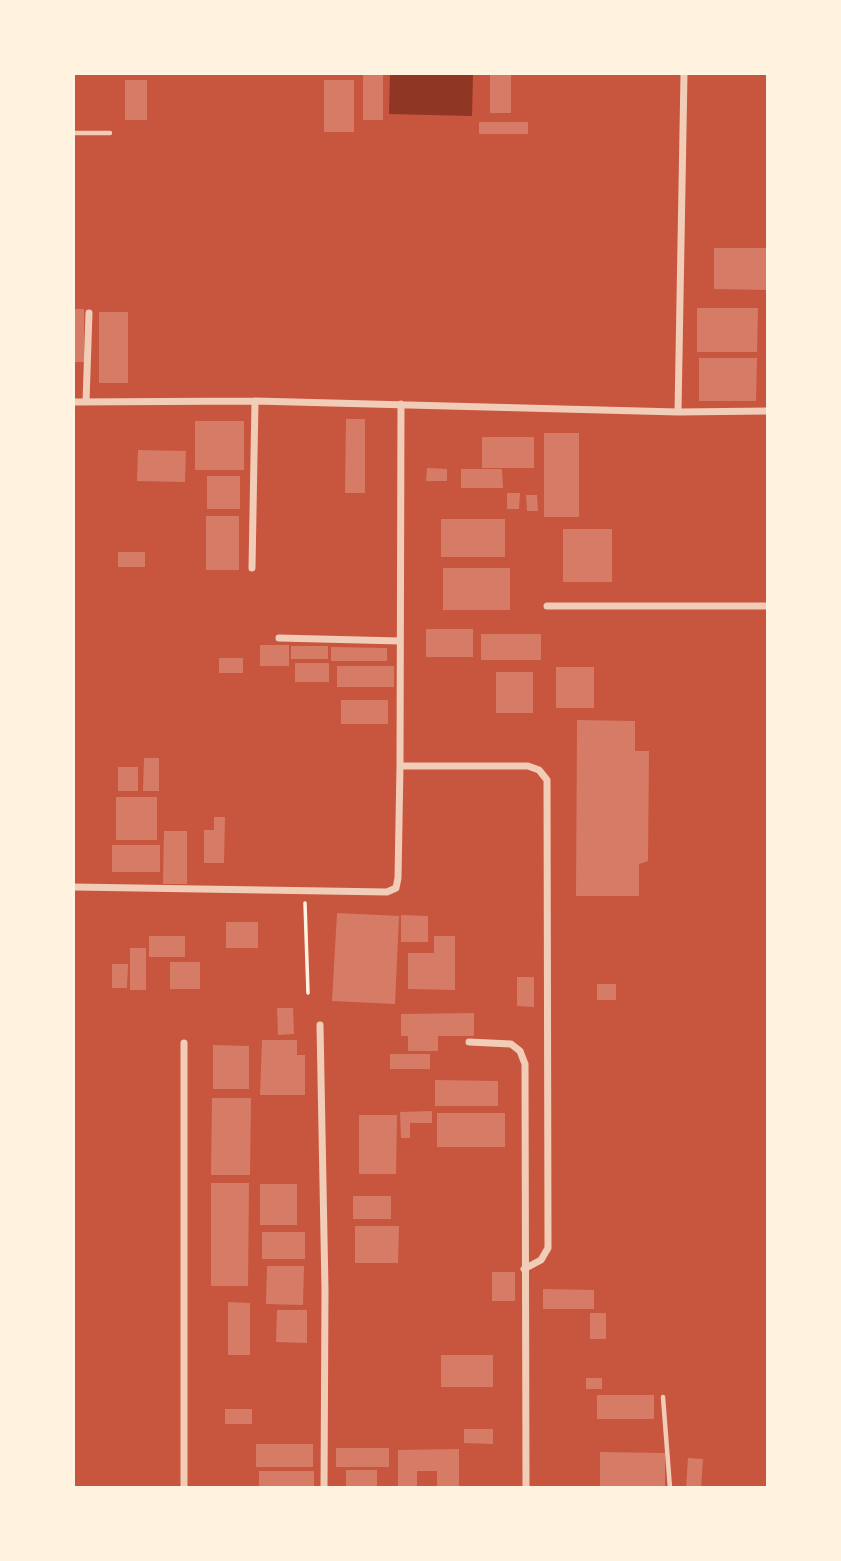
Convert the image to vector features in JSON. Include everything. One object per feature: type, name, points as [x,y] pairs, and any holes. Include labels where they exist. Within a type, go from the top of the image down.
[{"type":"street","points":[[678,412],[684,74]]},
{"type":"street","points":[[86,402],[89,313]]},
{"type":"street","points":[[74,402],[255,401],[678,412],[768,411]]},
{"type":"street","points":[[252,568],[255,401]]},
{"type":"street","points":[[74,887],[387,892],[396,888],[400,766],[401,404]]},
{"type":"street","points":[[547,606],[768,606]]},
{"type":"street","points":[[279,638],[400,640]]},
{"type":"street","points":[[400,766],[528,766],[539,770],[547,780],[548,1248],[541,1260],[524,1269]]},
{"type":"street","points":[[320,1025],[325,1290],[324,1488]]},
{"type":"street","points":[[469,1042],[511,1044],[520,1051],[525,1064],[526,1488]]},
{"type":"street","points":[[184,1043],[184,1488]]},
{"type":"lane","points":[[74,132],[110,133]]},
{"type":"lane","points":[[663,1397],[670,1488]]},
{"type":"path","points":[[304,891],[308,993]]},
{"type":"shaded area","points":[[390,74],[473,74],[472,116],[389,114]]},
{"type":"building","points":[[363,74],[383,74],[383,120],[363,120]]},
{"type":"building","points":[[490,74],[511,74],[511,113],[490,113]]},
{"type":"building","points":[[125,80],[147,80],[147,120],[125,120]]},
{"type":"building","points":[[324,80],[354,80],[354,132],[324,132]]},
{"type":"building","points":[[479,122],[528,122],[528,134],[479,134]]},
{"type":"building","points":[[714,248],[768,248],[768,290],[714,289]]},
{"type":"building","points":[[697,308],[758,308],[757,352],[697,352]]},
{"type":"building","points":[[74,309],[84,309],[84,362],[74,362]]},
{"type":"building","points":[[99,312],[128,312],[128,383],[99,383]]},
{"type":"building","points":[[699,358],[757,358],[756,401],[699,401]]},
{"type":"building","points":[[346,419],[365,419],[365,493],[345,493]]},
{"type":"building","points":[[195,421],[244,421],[244,470],[195,470]]},
{"type":"building","points":[[544,433],[579,433],[579,517],[544,517]]},
{"type":"building","points":[[482,437],[534,437],[534,468],[482,468]]},
{"type":"building","points":[[138,450],[186,451],[185,482],[137,481]]},
{"type":"building","points":[[427,468],[447,469],[447,481],[426,481]]},
{"type":"building","points":[[461,469],[502,469],[503,488],[461,488]]},
{"type":"building","points":[[207,476],[240,476],[240,509],[207,509]]},
{"type":"building","points":[[507,493],[520,493],[519,509],[507,509]]},
{"type":"building","points":[[526,495],[537,495],[538,511],[527,511]]},
{"type":"building","points":[[206,516],[239,516],[239,570],[206,570]]},
{"type":"building","points":[[441,519],[505,519],[505,557],[441,557]]},
{"type":"building","points":[[563,529],[612,529],[612,582],[563,582]]},
{"type":"building","points":[[118,552],[145,552],[145,567],[118,567]]},
{"type":"building","points":[[443,568],[510,568],[510,610],[443,610]]},
{"type":"building","points":[[426,629],[473,629],[473,657],[426,657]]},
{"type":"building","points":[[481,634],[541,634],[541,660],[481,660]]},
{"type":"building","points":[[260,645],[289,645],[289,666],[260,666]]},
{"type":"building","points":[[291,646],[328,646],[328,659],[291,659]]},
{"type":"building","points":[[331,647],[387,648],[387,661],[331,661]]},
{"type":"building","points":[[219,658],[243,658],[243,673],[219,673]]},
{"type":"building","points":[[295,663],[329,663],[329,682],[295,682]]},
{"type":"building","points":[[337,666],[394,666],[394,687],[337,687]]},
{"type":"building","points":[[556,667],[594,667],[594,708],[556,708]]},
{"type":"building","points":[[496,672],[533,672],[533,713],[496,713]]},
{"type":"building","points":[[341,700],[388,700],[388,724],[341,724]]},
{"type":"building","points":[[577,720],[635,721],[635,751],[649,751],[648,861],[639,864],[639,896],[576,896]]},
{"type":"building","points":[[144,758],[159,758],[159,791],[143,791]]},
{"type":"building","points":[[118,767],[138,767],[138,791],[118,791]]},
{"type":"building","points":[[116,797],[157,797],[157,840],[116,840]]},
{"type":"building","points":[[214,817],[225,817],[224,863],[204,863],[204,830],[214,830]]},
{"type":"building","points":[[164,831],[187,831],[187,884],[163,884]]},
{"type":"building","points":[[112,845],[160,845],[160,872],[112,872]]},
{"type":"building","points":[[337,913],[399,916],[395,1004],[332,1001]]},
{"type":"building","points":[[401,915],[428,916],[428,942],[401,942]]},
{"type":"building","points":[[226,922],[258,922],[258,948],[226,948]]},
{"type":"building","points":[[149,936],[185,936],[185,957],[149,957]]},
{"type":"building","points":[[434,936],[455,936],[455,990],[408,989],[408,953],[434,953]]},
{"type":"building","points":[[130,948],[146,948],[146,990],[130,990]]},
{"type":"building","points":[[170,962],[200,962],[200,989],[170,989]]},
{"type":"building","points":[[112,964],[128,964],[127,988],[112,988]]},
{"type":"building","points":[[517,977],[534,977],[534,1007],[517,1006]]},
{"type":"building","points":[[597,984],[616,984],[616,1000],[597,1000]]},
{"type":"building","points":[[277,1008],[293,1008],[294,1034],[278,1035]]},
{"type":"building","points":[[474,1013],[474,1036],[438,1036],[438,1051],[408,1051],[408,1036],[401,1036],[401,1014]]},
{"type":"building","points":[[262,1040],[297,1040],[297,1055],[305,1055],[305,1095],[260,1095]]},
{"type":"building","points":[[213,1045],[249,1046],[249,1089],[213,1089]]},
{"type":"building","points":[[390,1054],[430,1054],[430,1069],[390,1069]]},
{"type":"building","points":[[435,1080],[498,1081],[498,1106],[435,1106]]},
{"type":"building","points":[[212,1098],[251,1098],[250,1175],[211,1175]]},
{"type":"building","points":[[432,1111],[432,1123],[410,1123],[410,1138],[401,1138],[400,1112]]},
{"type":"building","points":[[437,1113],[505,1113],[505,1147],[437,1147]]},
{"type":"building","points":[[359,1115],[397,1115],[396,1174],[359,1174]]},
{"type":"building","points":[[211,1183],[249,1183],[248,1286],[211,1286]]},
{"type":"building","points":[[260,1184],[297,1184],[297,1225],[260,1225]]},
{"type":"building","points":[[353,1196],[391,1196],[391,1219],[353,1219]]},
{"type":"building","points":[[355,1226],[399,1226],[398,1263],[355,1263]]},
{"type":"building","points":[[262,1232],[305,1232],[305,1259],[262,1259]]},
{"type":"building","points":[[267,1266],[304,1266],[303,1305],[266,1304]]},
{"type":"building","points":[[492,1272],[515,1272],[515,1301],[492,1301]]},
{"type":"building","points":[[543,1289],[594,1290],[594,1309],[543,1309]]},
{"type":"building","points":[[228,1302],[250,1303],[250,1355],[228,1355]]},
{"type":"building","points":[[277,1310],[307,1310],[307,1343],[276,1342]]},
{"type":"building","points":[[590,1313],[606,1313],[606,1339],[590,1339]]},
{"type":"building","points":[[441,1355],[493,1355],[493,1387],[441,1387]]},
{"type":"building","points":[[586,1378],[602,1378],[602,1389],[586,1389]]},
{"type":"building","points":[[597,1395],[654,1395],[654,1419],[597,1419]]},
{"type":"building","points":[[225,1409],[252,1409],[252,1424],[225,1424]]},
{"type":"building","points":[[464,1429],[493,1429],[493,1444],[464,1443]]},
{"type":"building","points":[[256,1444],[313,1444],[313,1467],[256,1467]]},
{"type":"building","points":[[336,1448],[389,1448],[389,1467],[336,1467]]},
{"type":"building","points":[[459,1449],[459,1488],[437,1488],[437,1471],[417,1471],[417,1488],[398,1488],[398,1450]]},
{"type":"building","points":[[600,1452],[665,1453],[665,1488],[600,1488]]},
{"type":"building","points":[[688,1458],[703,1459],[701,1488],[686,1488]]},
{"type":"building","points":[[346,1470],[377,1470],[377,1488],[346,1488]]},
{"type":"building","points":[[259,1471],[314,1471],[314,1488],[259,1488]]}]
